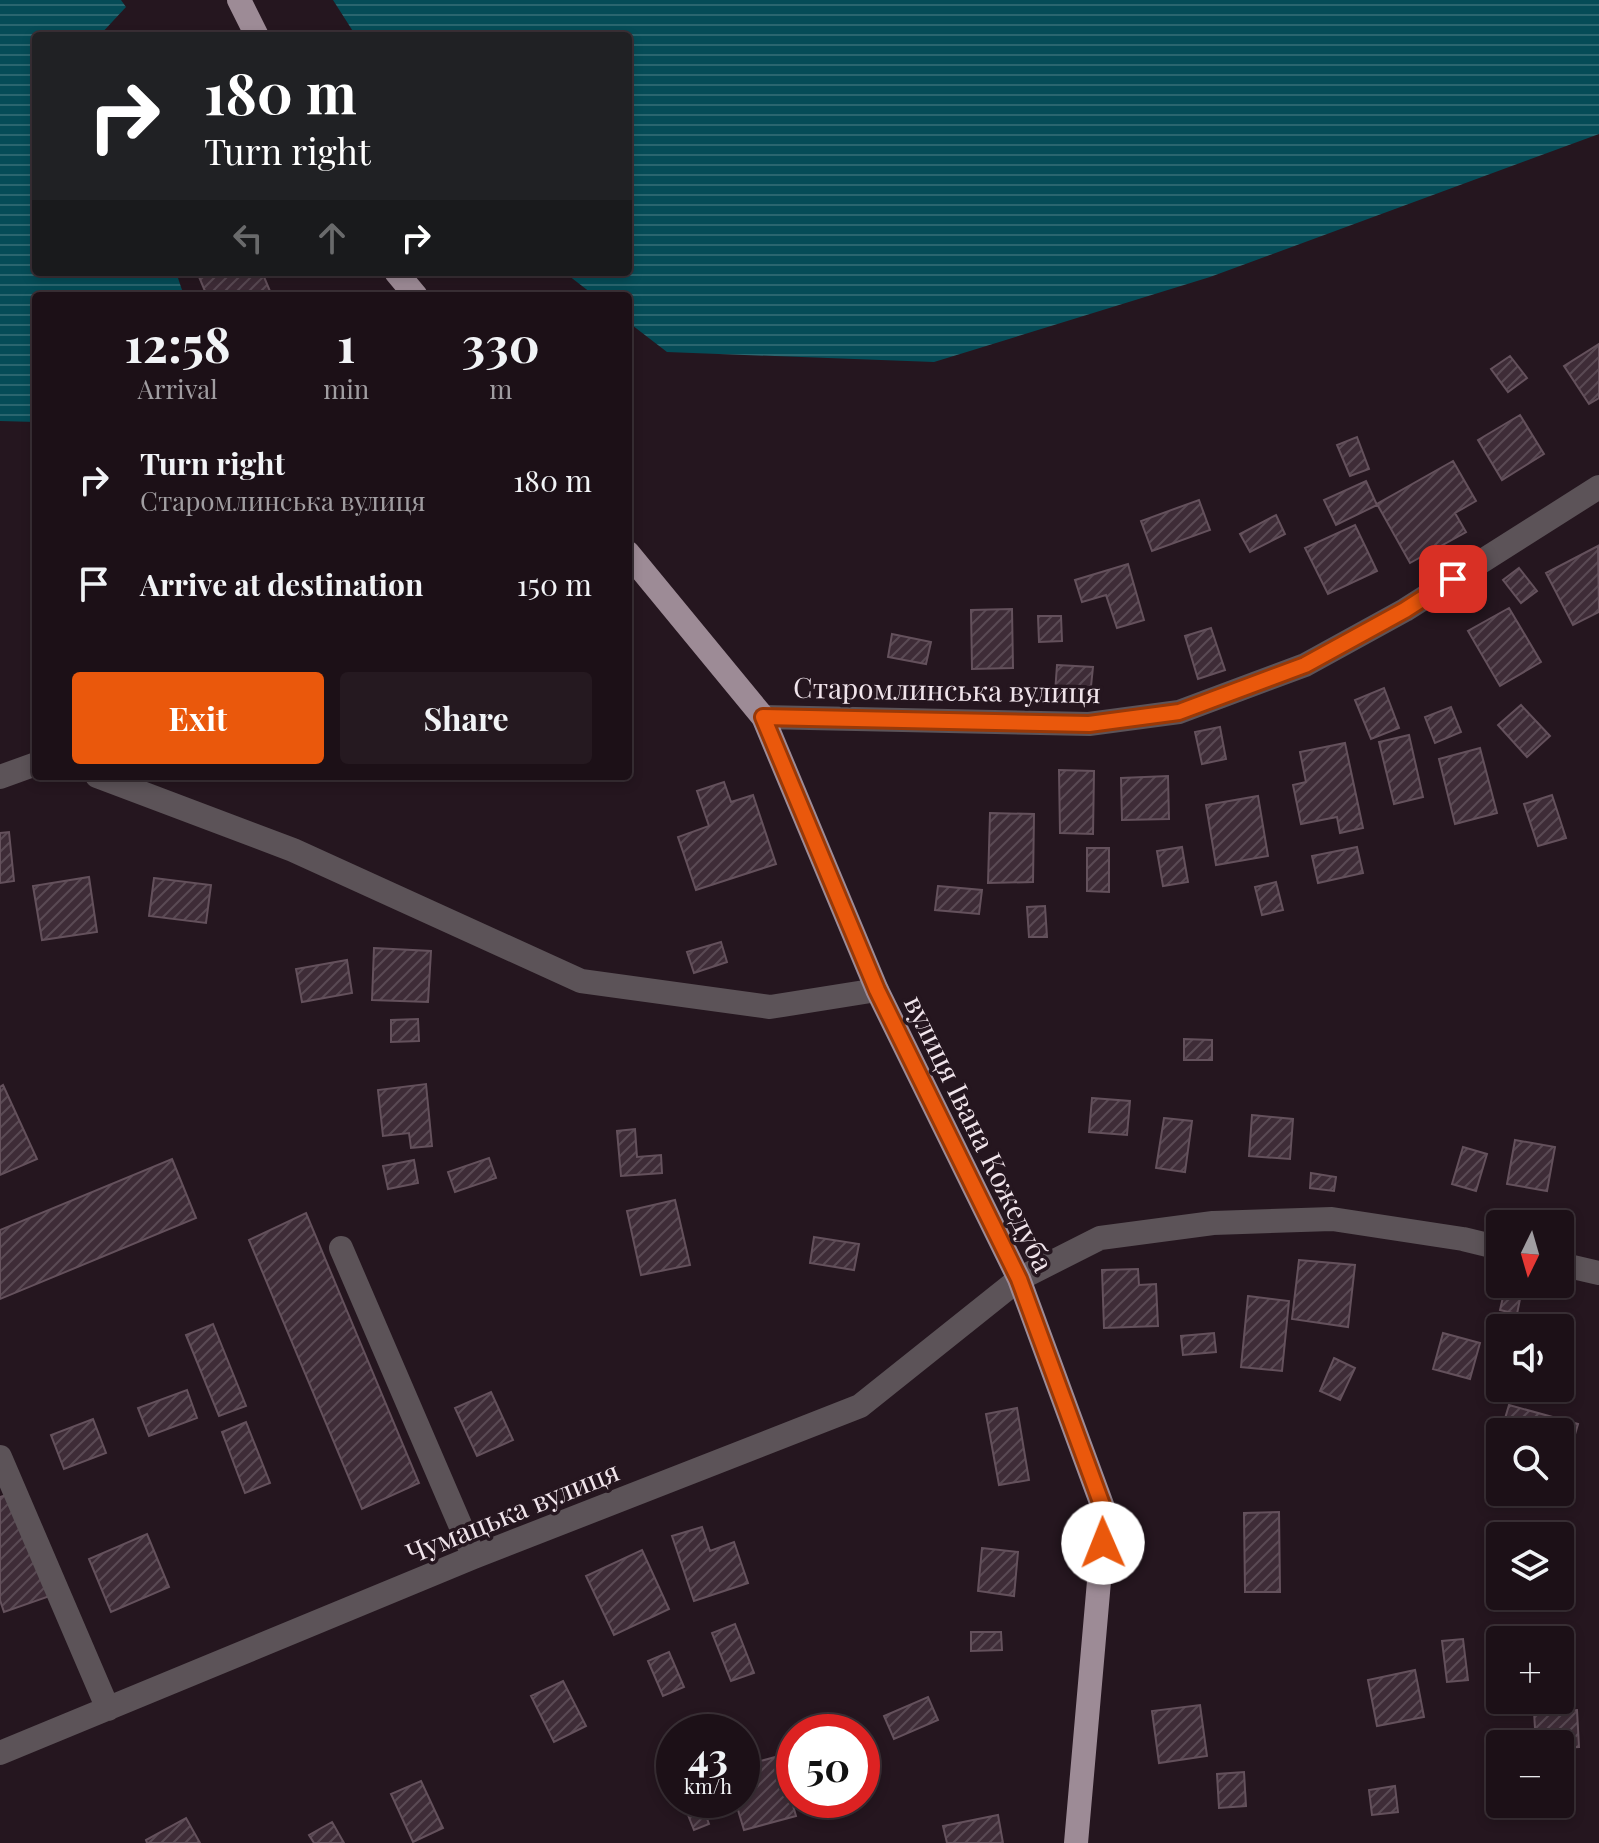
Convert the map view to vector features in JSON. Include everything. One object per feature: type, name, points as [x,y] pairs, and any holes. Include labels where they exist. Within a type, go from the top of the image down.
[{"type":"main road","points":[[239,0],[255,32]]},
{"type":"main road","points":[[399,276],[413,292]]},
{"type":"main road","name":"вулиця Івана Кожедуба","points":[[632,558],[763,717],[877,990],[1019,1279],[1105,1513],[1076,1843]]},
{"type":"street","name":"Старомлинська вулиця","points":[[763,717],[1089,724],[1179,712],[1305,665],[1405,610],[1599,487]]},
{"type":"street","points":[[0,777],[32,765]]},
{"type":"street","points":[[108,780],[293,850],[581,981],[770,1007],[877,990]]},
{"type":"street","name":"Чумацька вулиця","points":[[0,1753],[474,1557],[860,1406],[1019,1279],[1100,1238],[1213,1223],[1332,1219],[1486,1245]]},
{"type":"street","points":[[341,1248],[474,1557]]},
{"type":"street","points":[[1574,1267],[1599,1273]]},
{"type":"street","points":[[0,1457],[108,1709]]},
{"type":"water","points":[[0,0],[121,0],[126,7],[103,32],[32,32],[32,276],[177,276],[182,292],[32,292],[32,422],[0,421]]},
{"type":"water","points":[[333,0],[1599,0],[1599,134],[1210,277],[934,362],[667,352],[632,325],[632,292],[590,292],[569,276],[632,276],[632,32],[353,32]]},
{"type":"building","points":[[199,276],[264,276],[270,292],[205,292]]},
{"type":"building","points":[[1599,344],[1599,398],[1589,404],[1564,366]]},
{"type":"building","points":[[1510,356],[1527,378],[1508,392],[1491,369]]},
{"type":"building","points":[[1520,415],[1544,454],[1502,480],[1478,440]]},
{"type":"building","points":[[1357,437],[1369,469],[1350,476],[1337,445]]},
{"type":"building","points":[[1453,461],[1476,501],[1455,513],[1466,532],[1410,563],[1377,504]]},
{"type":"building","points":[[1366,481],[1377,505],[1336,525],[1324,500]]},
{"type":"building","points":[[1199,500],[1210,530],[1152,551],[1141,521]]},
{"type":"building","points":[[1276,515],[1285,534],[1250,552],[1240,534]]},
{"type":"building","points":[[1355,525],[1377,571],[1328,594],[1305,548]]},
{"type":"building","points":[[1598,546],[1599,612],[1573,625],[1546,573]]},
{"type":"building","points":[[1128,564],[1144,620],[1117,628],[1106,595],[1082,602],[1075,580]]},
{"type":"building","points":[[1519,568],[1537,591],[1521,603],[1503,580]]},
{"type":"building","points":[[1509,608],[1541,662],[1500,686],[1468,631]]},
{"type":"building","points":[[1012,609],[1013,668],[972,669],[971,610]]},
{"type":"building","points":[[1038,616],[1061,616],[1062,641],[1039,642]]},
{"type":"building","points":[[1211,628],[1225,670],[1198,679],[1185,636]]},
{"type":"building","points":[[892,634],[931,642],[926,664],[888,657]]},
{"type":"building","points":[[1057,665],[1093,667],[1090,696],[1055,693]]},
{"type":"building","points":[[1384,688],[1399,728],[1371,739],[1355,700]]},
{"type":"building","points":[[1521,705],[1550,736],[1527,757],[1498,725]]},
{"type":"building","points":[[1451,707],[1461,732],[1435,743],[1425,717]]},
{"type":"building","points":[[1220,727],[1226,759],[1202,764],[1195,732]]},
{"type":"building","points":[[1409,735],[1423,797],[1394,804],[1379,742]]},
{"type":"building","points":[[1345,743],[1363,828],[1340,833],[1337,817],[1301,824],[1293,785],[1306,782],[1300,752]]},
{"type":"building","points":[[1480,748],[1497,813],[1455,824],[1439,759]]},
{"type":"building","points":[[1059,770],[1094,771],[1093,834],[1060,833]]},
{"type":"building","points":[[1168,776],[1169,819],[1122,820],[1121,778]]},
{"type":"building","points":[[724,782],[731,802],[753,795],[776,864],[696,890],[678,837],[709,826],[697,791]]},
{"type":"building","points":[[1552,795],[1566,838],[1538,846],[1524,804]]},
{"type":"building","points":[[1258,796],[1268,856],[1216,865],[1206,805]]},
{"type":"building","points":[[990,813],[1034,814],[1033,882],[988,883]]},
{"type":"building","points":[[9,832],[14,881],[0,883],[0,833]]},
{"type":"building","points":[[1182,847],[1188,882],[1163,886],[1157,851]]},
{"type":"building","points":[[1357,847],[1363,873],[1318,883],[1312,856]]},
{"type":"building","points":[[1087,848],[1109,848],[1109,892],[1087,891]]},
{"type":"building","points":[[89,877],[97,932],[42,940],[33,886]]},
{"type":"building","points":[[154,878],[211,885],[206,923],[149,916]]},
{"type":"building","points":[[1276,882],[1283,910],[1262,915],[1255,887]]},
{"type":"building","points":[[938,886],[982,890],[979,914],[935,910]]},
{"type":"building","points":[[1045,906],[1047,937],[1029,937],[1027,907]]},
{"type":"building","points":[[721,942],[727,962],[694,973],[687,952]]},
{"type":"building","points":[[374,948],[431,951],[428,1002],[372,1000]]},
{"type":"building","points":[[347,960],[352,993],[302,1002],[296,969]]},
{"type":"building","points":[[418,1019],[419,1041],[391,1042],[391,1020]]},
{"type":"building","points":[[1184,1039],[1212,1040],[1212,1060],[1184,1060]]},
{"type":"building","points":[[426,1084],[432,1146],[411,1148],[409,1133],[383,1136],[378,1090]]},
{"type":"building","points":[[3,1085],[37,1159],[0,1175],[0,1087]]},
{"type":"building","points":[[1092,1098],[1130,1101],[1127,1135],[1089,1132]]},
{"type":"building","points":[[1252,1115],[1293,1119],[1290,1159],[1249,1156]]},
{"type":"building","points":[[1164,1118],[1192,1121],[1185,1172],[1156,1168]]},
{"type":"building","points":[[635,1129],[637,1157],[661,1155],[662,1173],[621,1176],[617,1131]]},
{"type":"building","points":[[1515,1140],[1555,1147],[1547,1191],[1507,1184]]},
{"type":"building","points":[[1463,1147],[1487,1154],[1476,1191],[1452,1184]]},
{"type":"building","points":[[489,1158],[496,1178],[455,1192],[448,1172]]},
{"type":"building","points":[[172,1159],[196,1218],[0,1299],[0,1230]]},
{"type":"building","points":[[414,1160],[418,1183],[388,1189],[383,1166]]},
{"type":"building","points":[[1311,1173],[1336,1177],[1334,1191],[1310,1188]]},
{"type":"building","points":[[675,1200],[690,1265],[641,1275],[627,1211]]},
{"type":"building","points":[[306,1213],[419,1483],[362,1509],[249,1240]]},
{"type":"building","points":[[814,1237],[859,1244],[854,1270],[810,1263]]},
{"type":"building","points":[[1299,1260],[1355,1265],[1348,1327],[1292,1319]]},
{"type":"building","points":[[1138,1269],[1139,1285],[1156,1284],[1158,1326],[1104,1328],[1102,1270]]},
{"type":"building","points":[[1248,1296],[1289,1301],[1282,1371],[1241,1367]]},
{"type":"building","points":[[1503,1298],[1520,1298],[1517,1314],[1500,1310]]},
{"type":"building","points":[[213,1324],[246,1406],[219,1416],[186,1335]]},
{"type":"building","points":[[1214,1333],[1216,1352],[1183,1355],[1181,1336]]},
{"type":"building","points":[[1443,1333],[1480,1343],[1470,1379],[1433,1369]]},
{"type":"building","points":[[1334,1358],[1355,1368],[1340,1400],[1320,1391]]},
{"type":"building","points":[[187,1390],[197,1418],[149,1436],[138,1408]]},
{"type":"building","points":[[491,1392],[513,1440],[477,1456],[455,1408]]},
{"type":"building","points":[[1509,1405],[1556,1418],[1505,1418]]},
{"type":"building","points":[[1017,1408],[1029,1480],[999,1485],[986,1414]]},
{"type":"building","points":[[93,1419],[106,1453],[64,1469],[51,1435]]},
{"type":"building","points":[[246,1422],[270,1483],[245,1493],[222,1432]]},
{"type":"building","points":[[15,1492],[50,1596],[4,1612],[0,1600],[0,1497]]},
{"type":"building","points":[[1279,1512],[1280,1592],[1245,1592],[1244,1513]]},
{"type":"building","points":[[702,1527],[710,1551],[734,1542],[748,1583],[694,1601],[672,1536]]},
{"type":"building","points":[[147,1534],[169,1587],[111,1612],[89,1559]]},
{"type":"building","points":[[982,1548],[1018,1552],[1014,1596],[978,1591]]},
{"type":"building","points":[[642,1550],[669,1609],[614,1635],[586,1576]]},
{"type":"building","points":[[735,1624],[754,1673],[731,1681],[712,1633]]},
{"type":"building","points":[[971,1632],[1001,1632],[1002,1650],[971,1651]]},
{"type":"building","points":[[1463,1639],[1468,1680],[1447,1682],[1442,1641]]},
{"type":"building","points":[[669,1652],[684,1687],[663,1696],[648,1661]]},
{"type":"building","points":[[1415,1670],[1424,1717],[1377,1726],[1368,1680]]},
{"type":"building","points":[[563,1681],[586,1726],[554,1742],[531,1696]]},
{"type":"building","points":[[928,1697],[938,1720],[894,1739],[884,1716]]},
{"type":"building","points":[[1200,1705],[1207,1756],[1159,1763],[1152,1711]]},
{"type":"building","points":[[1577,1710],[1579,1747],[1574,1747],[1574,1730],[1535,1730],[1534,1714],[1574,1714]]},
{"type":"building","points":[[776,1757],[776,1818],[789,1818],[744,1830],[740,1818],[760,1818],[760,1761]]},
{"type":"building","points":[[1244,1772],[1246,1806],[1219,1808],[1217,1774]]},
{"type":"building","points":[[421,1781],[443,1828],[413,1842],[391,1794]]},
{"type":"building","points":[[1395,1786],[1398,1812],[1372,1815],[1369,1790]]},
{"type":"building","points":[[998,1815],[1003,1843],[947,1843],[943,1826]]},
{"type":"building","points":[[186,1818],[200,1843],[147,1843],[146,1840]]},
{"type":"building","points":[[689,1818],[707,1818],[709,1824],[694,1830]]},
{"type":"building","points":[[332,1822],[344,1843],[314,1843],[309,1835]]},
{"type":"route","points":[[1103,1543],[1105,1513],[1019,1279],[877,990],[763,717],[1089,724],[1179,712],[1305,665],[1405,610],[1453,579]]}]
